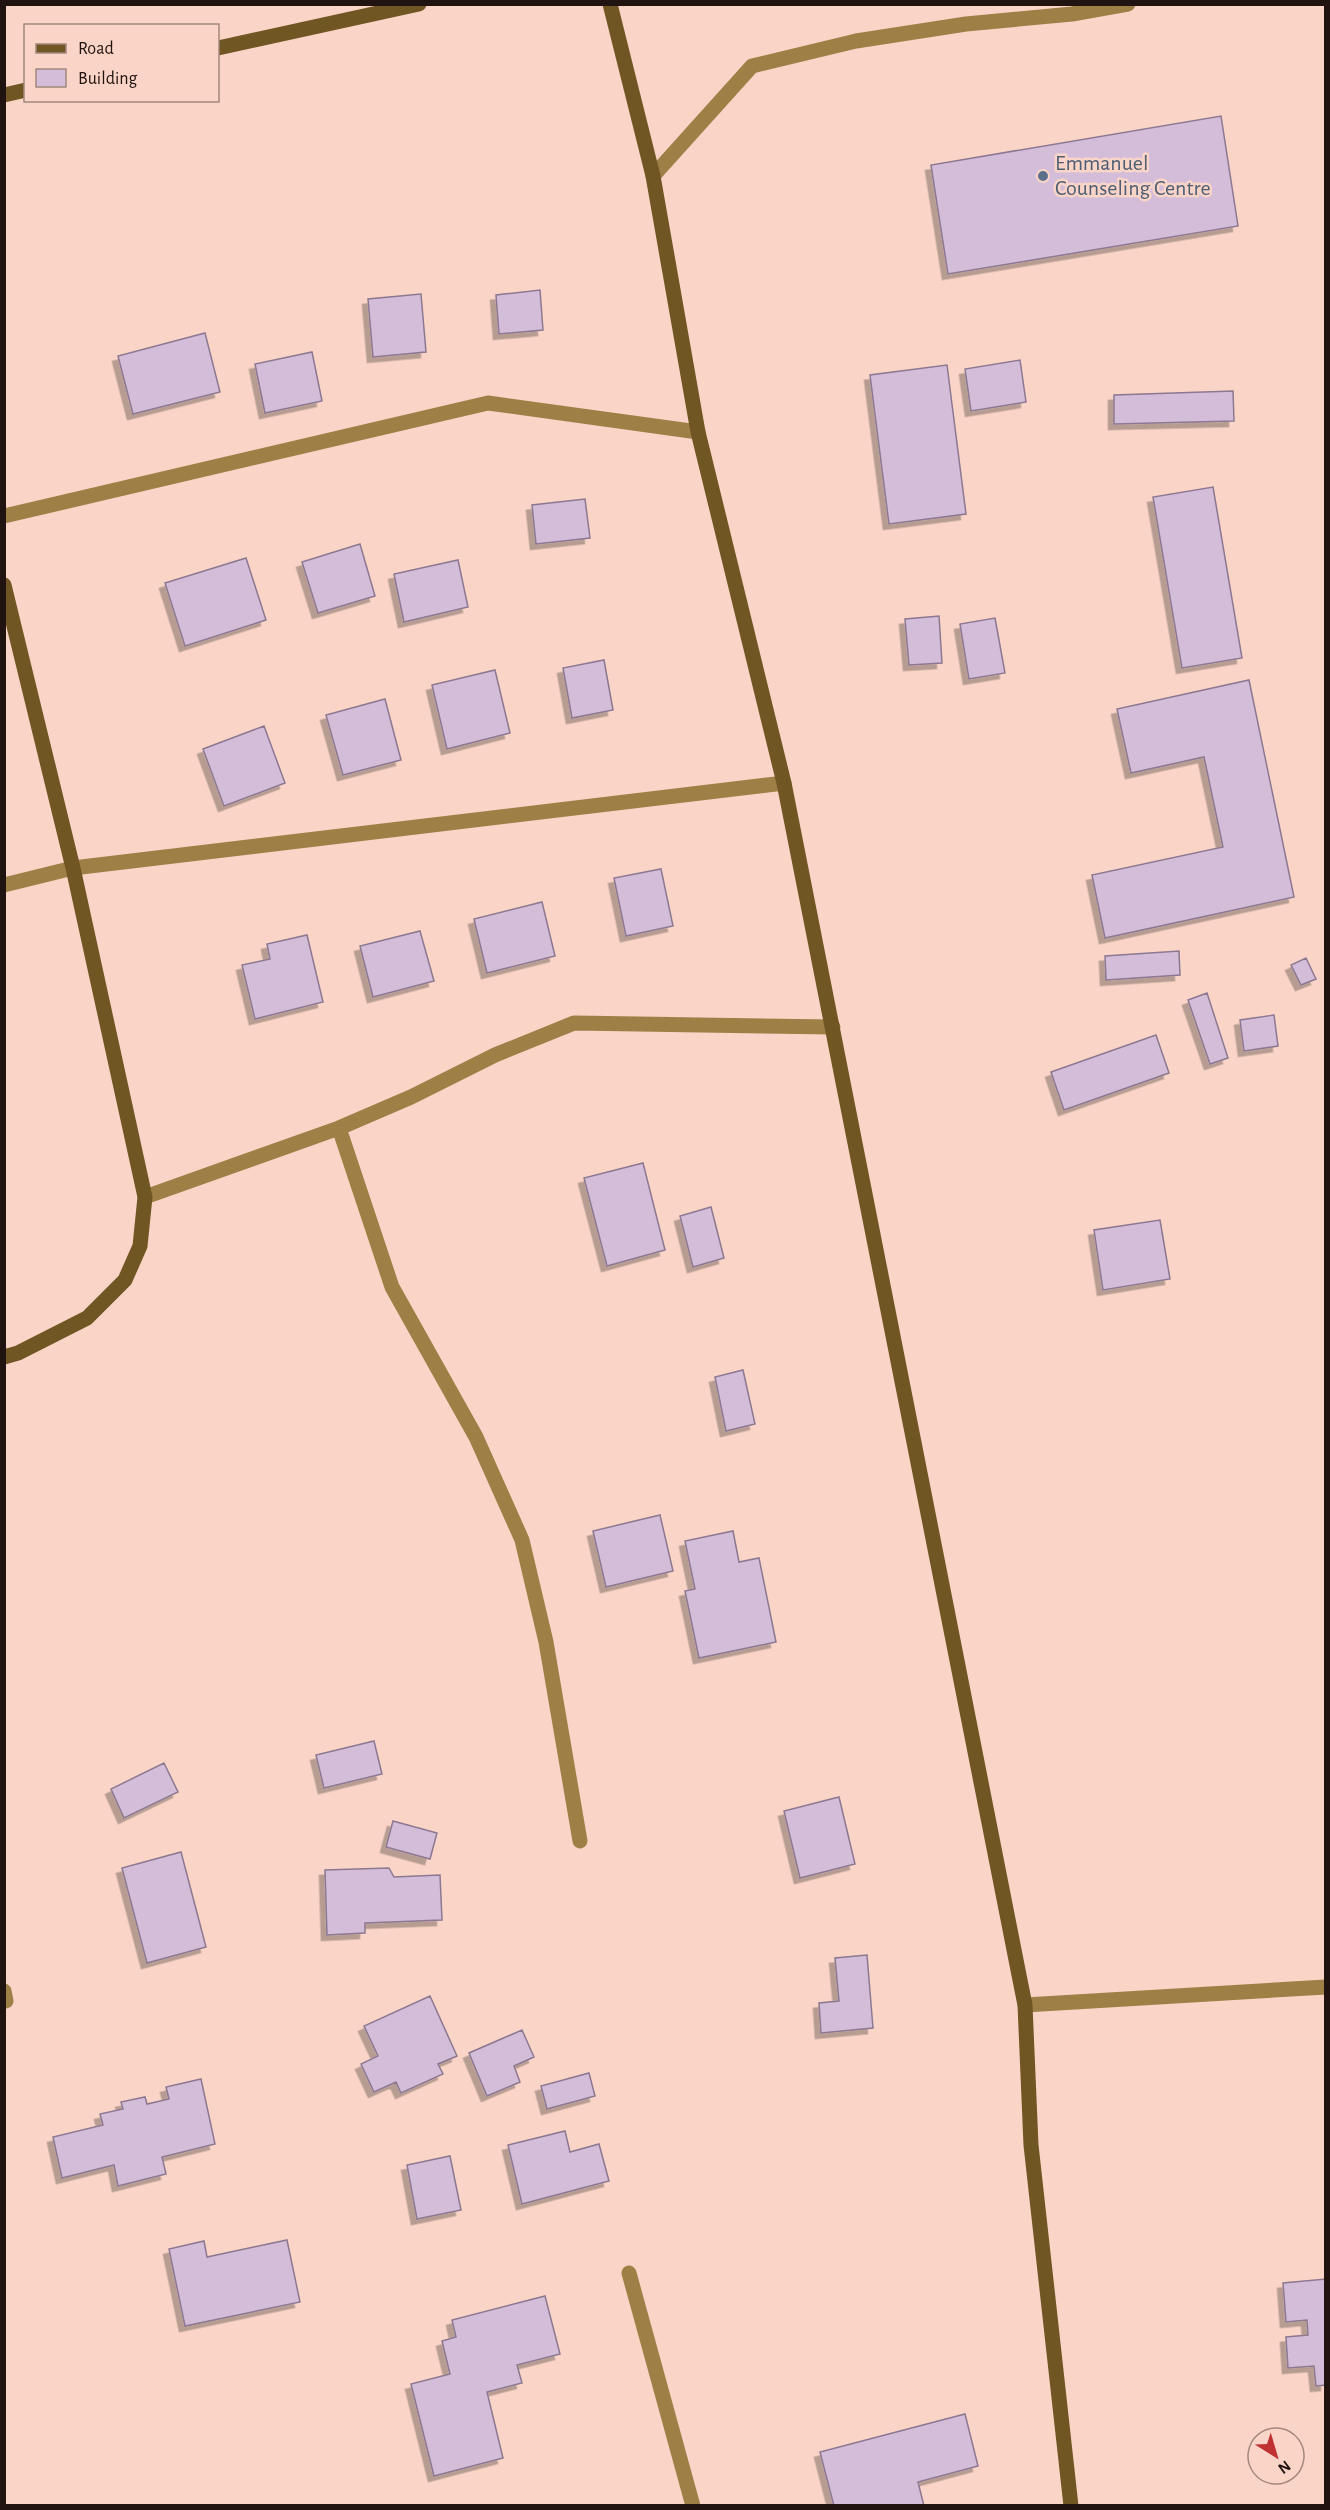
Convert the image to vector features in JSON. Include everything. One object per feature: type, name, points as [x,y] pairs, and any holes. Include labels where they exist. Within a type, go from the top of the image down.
[{"type":"street","points":[[219,48],[419,4]]},
{"type":"street","points":[[610,4],[653,176],[698,432],[784,783],[1025,2005],[1030,2145],[1071,2505]]},
{"type":"street","points":[[653,176],[752,66],[856,41],[966,24],[1072,14],[1128,4]]},
{"type":"street","points":[[4,95],[24,90]]},
{"type":"street","points":[[4,516],[488,403],[698,432]]},
{"type":"street","points":[[4,585],[73,868],[145,1197],[140,1246],[125,1280],[87,1317],[18,1353],[4,1357]]},
{"type":"street","points":[[4,885],[73,868],[784,783]]},
{"type":"street","points":[[145,1197],[339,1128],[411,1097],[495,1055],[574,1023],[833,1027]]},
{"type":"street","points":[[339,1128],[392,1287],[476,1437],[522,1540],[546,1642],[580,1841]]},
{"type":"street","points":[[1025,2005],[1326,1987]]},
{"type":"street","points":[[628,2272],[693,2505]]},
{"type":"building","points":[[1221,116],[1238,226],[948,274],[931,165]]},
{"type":"building","points":[[540,290],[543,330],[499,334],[496,295]]},
{"type":"building","points":[[421,294],[426,352],[373,357],[368,299]]},
{"type":"building","points":[[205,333],[220,392],[133,414],[118,356]]},
{"type":"building","points":[[312,352],[322,401],[265,413],[255,364]]},
{"type":"building","points":[[1020,360],[1026,402],[971,411],[965,369]]},
{"type":"building","points":[[947,365],[966,514],[889,524],[870,375]]},
{"type":"building","points":[[1233,391],[1234,421],[1114,424],[1114,395]]},
{"type":"building","points":[[1213,487],[1242,658],[1182,668],[1153,497]]},
{"type":"building","points":[[585,499],[590,538],[536,544],[532,505]]},
{"type":"building","points":[[360,544],[375,596],[318,613],[302,562]]},
{"type":"building","points":[[246,558],[266,620],[185,646],[165,583]]},
{"type":"building","points":[[458,560],[468,607],[404,622],[394,574]]},
{"type":"building","points":[[939,616],[942,663],[909,665],[905,619]]},
{"type":"building","points":[[995,618],[1005,673],[969,679],[960,624]]},
{"type":"building","points":[[604,660],[613,710],[572,718],[563,668]]},
{"type":"building","points":[[495,670],[510,733],[447,749],[432,685]]},
{"type":"building","points":[[1249,680],[1294,897],[1105,938],[1092,875],[1223,847],[1204,757],[1131,773],[1117,709]]},
{"type":"building","points":[[385,699],[401,760],[343,775],[326,715]]},
{"type":"building","points":[[264,726],[285,783],[224,806],[203,749]]},
{"type":"building","points":[[661,869],[673,926],[626,936],[614,878]]},
{"type":"building","points":[[542,902],[555,956],[487,973],[474,919]]},
{"type":"building","points":[[420,931],[434,981],[373,997],[360,946]]},
{"type":"building","points":[[307,935],[323,1002],[255,1019],[242,965],[270,959],[267,944]]},
{"type":"building","points":[[1179,951],[1180,975],[1106,980],[1105,956]]},
{"type":"building","points":[[1306,958],[1316,979],[1301,985],[1291,965]]},
{"type":"building","points":[[1207,993],[1228,1058],[1210,1064],[1188,1000]]},
{"type":"building","points":[[1274,1015],[1278,1046],[1244,1051],[1240,1020]]},
{"type":"building","points":[[1156,1035],[1169,1073],[1064,1110],[1051,1072]]},
{"type":"building","points":[[643,1163],[665,1250],[607,1266],[584,1178]]},
{"type":"building","points":[[711,1207],[724,1258],[693,1267],[680,1216]]},
{"type":"building","points":[[1160,1220],[1170,1279],[1103,1290],[1094,1230]]},
{"type":"building","points":[[743,1370],[755,1424],[726,1431],[715,1377]]},
{"type":"building","points":[[660,1515],[673,1571],[606,1587],[593,1531]]},
{"type":"building","points":[[733,1531],[739,1562],[759,1558],[776,1642],[699,1658],[685,1591],[695,1589],[685,1541]]},
{"type":"building","points":[[374,1741],[382,1774],[324,1788],[316,1755]]},
{"type":"building","points":[[164,1763],[178,1792],[124,1818],[111,1789]]},
{"type":"building","points":[[839,1797],[855,1864],[800,1878],[784,1811]]},
{"type":"building","points":[[393,1821],[437,1833],[430,1859],[386,1847]]},
{"type":"building","points":[[181,1852],[206,1947],[147,1963],[122,1868]]},
{"type":"building","points":[[389,1868],[394,1877],[440,1875],[442,1920],[365,1923],[365,1933],[327,1935],[325,1870]]},
{"type":"building","points":[[867,1955],[873,2028],[821,2033],[819,2003],[839,2001],[835,1958]]},
{"type":"building","points":[[430,1996],[457,2056],[438,2064],[443,2074],[401,2093],[396,2082],[374,2092],[361,2064],[378,2056],[364,2026]]},
{"type":"building","points":[[522,2030],[534,2057],[514,2066],[520,2082],[487,2096],[469,2053]]},
{"type":"building","points":[[589,2073],[595,2096],[547,2109],[541,2086]]},
{"type":"building","points":[[201,2079],[215,2144],[162,2157],[166,2174],[118,2186],[114,2165],[62,2178],[53,2137],[103,2125],[100,2114],[123,2109],[121,2102],[145,2097],[147,2104],[169,2099],[166,2087]]},
{"type":"building","points":[[565,2131],[570,2152],[599,2144],[609,2181],[522,2204],[508,2145]]},
{"type":"building","points":[[450,2156],[461,2210],[417,2219],[407,2165]]},
{"type":"building","points":[[287,2240],[300,2302],[185,2326],[169,2249],[204,2241],[207,2257]]},
{"type":"building","points":[[1326,2279],[1326,2385],[1316,2386],[1314,2366],[1288,2368],[1286,2337],[1308,2335],[1307,2320],[1286,2322],[1283,2283]]},
{"type":"building","points":[[545,2296],[560,2354],[517,2365],[522,2383],[487,2392],[503,2458],[434,2476],[411,2384],[450,2374],[442,2341],[456,2337],[452,2320]]},
{"type":"building","points":[[965,2414],[978,2466],[918,2482],[924,2506],[834,2506],[820,2452]]},
{"type":"place","name":"Emmanuel Counseling Centre","points":[[1043,176]]}]
